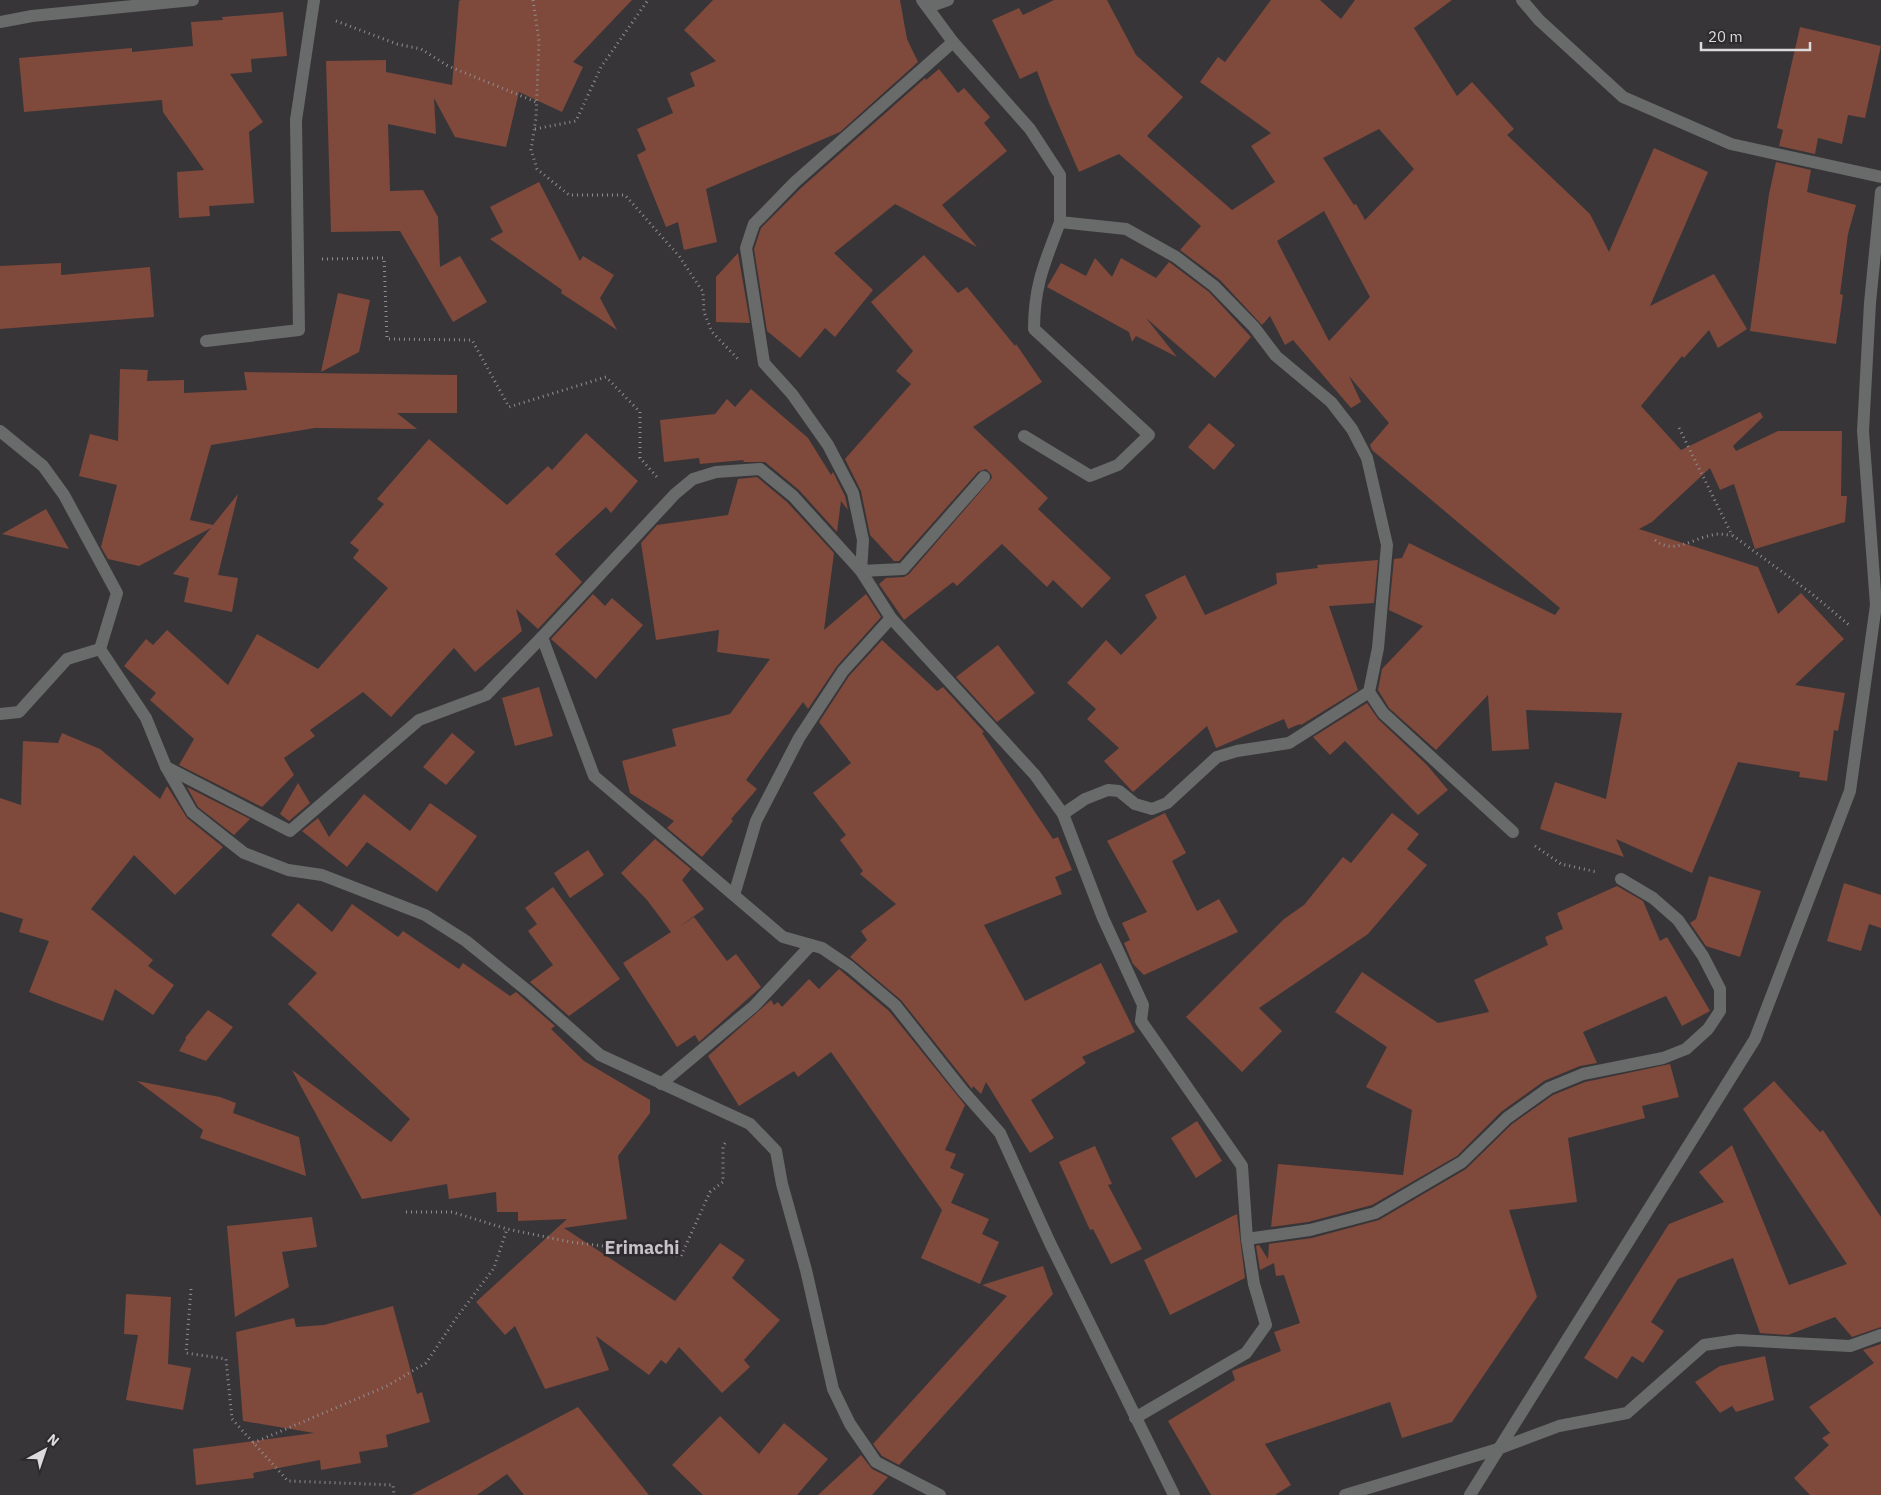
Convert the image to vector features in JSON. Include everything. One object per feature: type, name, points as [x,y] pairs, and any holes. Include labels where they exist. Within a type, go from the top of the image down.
[{"type":"street","points":[[0,22],[32,16],[193,0]]},
{"type":"street","points":[[948,0],[925,4],[953,42],[1030,129],[1060,175],[1060,222],[1039,277],[1034,301],[1034,329],[1149,435],[1118,465],[1090,476],[1024,436]]},
{"type":"street","points":[[1522,0],[1539,20],[1623,97],[1731,144],[1881,177]]},
{"type":"street","points":[[206,341],[299,330],[296,120],[314,6]]},
{"type":"street","points":[[861,571],[863,540],[853,493],[828,445],[792,394],[764,363],[746,248],[754,224],[795,182],[953,42]]},
{"type":"street","points":[[1470,1495],[1755,1039],[1850,791],[1876,605],[1864,431],[1870,303],[1881,192]]},
{"type":"street","points":[[1060,222],[1126,229],[1176,257],[1214,286],[1254,327],[1276,356],[1331,402],[1352,429],[1367,458],[1388,545],[1378,648],[1369,692],[1383,713],[1513,832]]},
{"type":"street","points":[[0,431],[43,466],[64,495],[118,593],[100,649]]},
{"type":"street","points":[[166,766],[290,831],[419,720],[486,695],[675,494],[693,479],[716,472],[760,468],[793,496],[861,571],[891,618],[1035,775],[1063,814],[1103,918],[1143,1005],[1141,1021],[1242,1166],[1247,1239],[1254,1284],[1266,1326],[1246,1353],[1136,1418]]},
{"type":"street","points":[[861,571],[903,569],[984,477]]},
{"type":"street","points":[[734,896],[756,821],[799,738],[843,671],[891,618]]},
{"type":"street","points":[[542,637],[594,776],[783,937],[822,948],[850,967],[895,1005],[962,1091],[1000,1133],[1050,1243],[1174,1495]]},
{"type":"street","points":[[1871,645],[1881,654]]},
{"type":"street","points":[[0,714],[19,712],[67,659],[100,649]]},
{"type":"street","points":[[100,649],[146,718],[166,766],[192,812],[244,853],[288,870],[322,875],[425,915],[466,941],[600,1055],[750,1124],[776,1151],[782,1184],[806,1270],[833,1389],[850,1424],[876,1462],[934,1494]]},
{"type":"street","points":[[1063,814],[1085,799],[1108,790],[1119,791],[1135,804],[1152,809],[1167,803],[1217,757],[1237,751],[1289,743],[1369,692]]},
{"type":"street","points":[[1247,1239],[1310,1230],[1375,1213],[1462,1162],[1507,1118],[1550,1088],[1583,1074],[1663,1058],[1686,1049],[1708,1029],[1720,1012],[1720,989],[1703,956],[1678,920],[1653,898],[1621,879]]},
{"type":"street","points":[[661,1084],[754,1006],[811,945]]},
{"type":"street","points":[[1345,1495],[1498,1449],[1559,1426],[1627,1413],[1704,1345],[1738,1340],[1850,1346],[1881,1335]]},
{"type":"path","points":[[533,0],[538,41],[536,102],[531,150],[537,169],[569,195],[625,195],[678,256],[703,292],[704,312],[712,332],[734,356],[757,371],[772,373]]},
{"type":"path","points":[[534,129],[576,121],[601,67],[648,0]]},
{"type":"path","points":[[314,6],[396,44],[421,49],[448,66],[536,102]]},
{"type":"path","points":[[299,260],[384,258],[387,339],[472,340],[509,407],[606,377],[640,412],[640,458],[675,494]]},
{"type":"path","points":[[1679,428],[1732,535],[1811,593],[1871,645]]},
{"type":"path","points":[[1655,540],[1663,547],[1672,547],[1713,534],[1732,535]]},
{"type":"path","points":[[1513,832],[1561,864],[1621,879]]},
{"type":"path","points":[[406,1212],[452,1212],[507,1229],[571,1242],[681,1256],[710,1192],[723,1182],[723,1146],[738,1118]]},
{"type":"path","points":[[253,1443],[387,1386],[426,1363],[457,1317],[494,1268],[507,1229]]},
{"type":"path","points":[[191,1289],[186,1353],[226,1359],[232,1419],[288,1481],[393,1485],[394,1495]]},
{"type":"building","points":[[632,0],[573,62],[583,67],[562,112],[519,92],[506,147],[455,137],[434,98],[436,134],[388,124],[390,191],[423,190],[438,217],[440,267],[460,256],[487,302],[453,322],[400,231],[331,232],[326,61],[386,60],[386,72],[452,85],[459,1]]},
{"type":"building","points":[[713,0],[900,0],[907,39],[918,62],[840,132],[706,189],[717,242],[684,250],[678,222],[666,227],[637,155],[646,150],[637,129],[673,113],[667,98],[695,86],[690,73],[716,61],[684,30]]},
{"type":"building","points":[[1054,0],[1107,0],[1136,55],[1183,97],[1147,136],[1232,210],[1275,182],[1251,146],[1271,133],[1200,82],[1218,57],[1225,62],[1271,0],[1320,0],[1341,19],[1355,0],[1452,0],[1414,28],[1457,96],[1472,82],[1514,129],[1507,135],[1590,214],[1609,252],[1654,148],[1708,172],[1650,306],[1714,274],[1747,329],[1718,348],[1709,330],[1684,358],[1682,356],[1641,406],[1681,450],[1760,412],[1763,417],[1733,446],[1736,451],[1778,431],[1842,431],[1841,496],[1847,496],[1845,522],[1755,549],[1734,484],[1720,490],[1710,468],[1652,522],[1639,529],[1758,567],[1778,614],[1801,593],[1844,639],[1795,685],[1845,693],[1838,731],[1834,730],[1827,781],[1799,777],[1800,772],[1738,762],[1692,873],[1616,839],[1624,857],[1540,829],[1555,782],[1606,799],[1622,713],[1526,710],[1529,749],[1492,751],[1488,695],[1436,750],[1389,708],[1378,690],[1382,669],[1423,626],[1389,610],[1394,559],[1402,558],[1409,543],[1555,615],[1560,608],[1372,450],[1370,445],[1389,423],[1349,376],[1361,402],[1351,408],[1293,340],[1285,345],[1270,316],[1262,325],[1220,280],[1180,250],[1201,226],[1119,154],[1079,172],[1037,71],[1020,79],[992,20],[1019,8],[1023,15]],"holes":[[[1379,129],[1414,169],[1365,220],[1356,204],[1354,205],[1323,158]],[[1324,211],[1370,297],[1329,341],[1277,241]]]},
{"type":"building","points":[[283,12],[287,56],[251,59],[252,72],[230,74],[263,122],[249,132],[254,203],[209,206],[210,216],[179,218],[177,172],[204,170],[163,112],[162,100],[24,112],[19,58],[132,48],[132,52],[193,46],[191,22],[223,20],[222,17]]},
{"type":"building","points":[[1800,27],[1881,46],[1865,118],[1848,115],[1842,144],[1818,138],[1815,154],[1779,146],[1783,130],[1777,128]]},
{"type":"building","points":[[939,69],[958,93],[964,88],[990,117],[984,123],[1007,151],[942,205],[977,247],[895,204],[834,253],[873,290],[835,337],[825,328],[800,358],[767,331],[754,249],[761,228],[801,188],[925,78],[926,80]]},
{"type":"building","points":[[1776,162],[1811,170],[1807,192],[1856,205],[1848,234],[1840,294],[1843,295],[1836,344],[1750,331],[1769,194]]},
{"type":"building","points":[[539,182],[580,261],[583,256],[614,275],[600,298],[617,330],[561,293],[562,290],[490,239],[503,232],[490,207]]},
{"type":"building","points":[[738,253],[750,323],[716,322],[716,277]]},
{"type":"building","points":[[924,255],[958,293],[967,287],[1015,346],[1016,344],[1042,382],[973,427],[1048,498],[1038,509],[1111,578],[1082,608],[1053,580],[1047,587],[1002,544],[957,586],[953,582],[904,620],[879,584],[886,578],[904,577],[909,574],[992,478],[986,469],[978,472],[899,561],[894,561],[870,535],[861,491],[845,459],[911,384],[896,371],[913,351],[871,302]]},
{"type":"building","points":[[1095,258],[1112,277],[1121,258],[1156,278],[1169,262],[1209,292],[1251,337],[1215,378],[1146,318],[1177,357],[1136,336],[1132,342],[1129,332],[1047,287],[1061,263],[1086,276]]},
{"type":"building","points":[[61,263],[61,275],[150,267],[154,317],[0,329],[0,266]]},
{"type":"building","points":[[338,293],[370,300],[359,352],[321,372]]},
{"type":"building","points":[[120,369],[148,370],[147,381],[184,380],[184,393],[247,390],[244,372],[457,375],[457,413],[397,413],[417,429],[315,428],[211,445],[190,520],[213,525],[238,494],[218,575],[238,578],[232,612],[184,602],[189,578],[173,574],[211,528],[139,566],[108,559],[101,547],[117,485],[79,476],[90,434],[118,441]]},
{"type":"building","points":[[751,389],[808,438],[831,475],[833,472],[845,496],[848,510],[841,501],[837,532],[799,490],[765,462],[743,462],[744,460],[700,464],[699,458],[664,462],[660,420],[715,414],[727,399],[735,407]]},
{"type":"building","points":[[1209,423],[1235,445],[1214,470],[1188,447]]},
{"type":"building","points":[[586,433],[638,481],[611,513],[606,507],[555,554],[582,582],[538,629],[516,609],[522,631],[475,672],[454,648],[391,717],[363,692],[310,730],[315,736],[284,758],[294,775],[262,807],[179,765],[194,739],[150,700],[156,693],[124,666],[146,639],[153,645],[167,630],[228,685],[257,634],[318,669],[388,588],[353,558],[359,550],[350,543],[384,504],[377,499],[429,439],[507,505],[548,466],[552,470]]},
{"type":"building","points":[[757,477],[787,502],[834,553],[824,630],[866,594],[881,617],[837,666],[808,709],[803,702],[746,780],[757,789],[702,857],[667,828],[674,821],[630,793],[622,761],[676,746],[672,729],[730,714],[770,659],[717,652],[719,630],[656,640],[641,543],[657,525],[728,515],[738,479]]},
{"type":"building","points":[[46,509],[69,549],[2,534]]},
{"type":"building","points":[[1378,560],[1374,603],[1329,606],[1358,690],[1301,725],[1288,729],[1284,719],[1216,748],[1207,726],[1133,792],[1104,761],[1119,748],[1087,719],[1096,709],[1067,683],[1106,640],[1121,655],[1157,618],[1145,595],[1185,575],[1205,615],[1277,584],[1276,573],[1318,568],[1317,565]]},
{"type":"building","points":[[593,594],[605,606],[612,598],[643,625],[596,679],[551,639]]},
{"type":"building","points":[[882,640],[937,691],[943,687],[984,732],[982,733],[1053,839],[1058,837],[1072,870],[1055,877],[1062,894],[984,925],[1025,1001],[1101,963],[1135,1032],[1082,1057],[1086,1063],[1031,1100],[1054,1138],[1030,1153],[986,1082],[981,1094],[973,1086],[972,1089],[901,1000],[850,957],[867,940],[861,931],[896,904],[860,874],[863,871],[840,840],[846,835],[813,793],[851,763],[819,722],[849,676]]},
{"type":"building","points":[[998,645],[1035,693],[997,722],[956,677]]},
{"type":"building","points":[[539,687],[553,736],[515,746],[502,698]]},
{"type":"building","points":[[1367,703],[1378,719],[1427,765],[1448,790],[1418,815],[1345,741],[1330,755],[1313,737]]},
{"type":"building","points":[[62,733],[100,749],[160,799],[167,786],[187,818],[223,847],[175,895],[134,855],[91,909],[153,960],[148,966],[174,985],[153,1015],[115,989],[103,1021],[29,992],[49,941],[19,932],[23,919],[0,912],[0,798],[21,805],[23,741],[58,743]]},
{"type":"building","points":[[452,733],[475,752],[446,785],[423,767]]},
{"type":"building","points":[[298,783],[310,803],[289,821],[280,814]]},
{"type":"building","points":[[187,787],[250,819],[234,835],[198,807]]},
{"type":"building","points":[[364,794],[410,831],[430,803],[477,836],[437,892],[367,842],[347,867],[302,831],[318,818],[329,837]]},
{"type":"building","points":[[1165,813],[1186,853],[1172,861],[1197,911],[1219,899],[1238,932],[1144,975],[1133,964],[1124,943],[1130,940],[1122,923],[1147,912],[1107,841]]},
{"type":"building","points":[[1392,813],[1419,834],[1407,849],[1427,865],[1368,934],[1259,1008],[1282,1031],[1242,1072],[1186,1017],[1284,919],[1304,905],[1343,857],[1351,863]]},
{"type":"building","points":[[655,839],[691,869],[682,880],[704,909],[679,927],[694,917],[727,961],[736,954],[761,987],[699,1042],[695,1035],[677,1047],[623,963],[671,932],[647,900],[621,873]]},
{"type":"building","points":[[588,850],[604,875],[570,898],[554,873]]},
{"type":"building","points":[[1709,876],[1761,891],[1740,957],[1706,946],[1690,923],[1696,919]]},
{"type":"building","points":[[1844,883],[1881,895],[1881,928],[1869,924],[1861,951],[1827,941]]},
{"type":"building","points":[[1617,886],[1643,901],[1660,941],[1667,937],[1710,1011],[1682,1026],[1666,996],[1583,1032],[1597,1063],[1580,1066],[1544,1081],[1501,1112],[1457,1156],[1372,1205],[1308,1222],[1271,1227],[1278,1164],[1403,1175],[1412,1110],[1366,1087],[1387,1047],[1335,1012],[1362,972],[1438,1023],[1489,1012],[1474,980],[1548,945],[1545,937],[1563,929],[1557,913]]},
{"type":"building","points":[[553,887],[620,979],[569,1016],[530,982],[553,965],[528,931],[537,924],[525,908]]},
{"type":"building","points":[[298,903],[332,932],[352,904],[398,937],[403,931],[459,969],[463,963],[510,996],[516,992],[555,1026],[551,1029],[584,1061],[650,1100],[650,1113],[618,1156],[627,1219],[564,1228],[675,1301],[720,1243],[745,1260],[732,1278],[780,1320],[744,1360],[750,1367],[722,1393],[679,1347],[666,1364],[661,1360],[649,1375],[596,1336],[609,1370],[545,1389],[515,1326],[505,1335],[476,1302],[567,1219],[518,1221],[518,1212],[497,1212],[496,1192],[449,1199],[447,1184],[362,1199],[292,1070],[391,1142],[410,1119],[288,1004],[317,973],[271,935]]},
{"type":"building","points":[[839,969],[889,1011],[965,1105],[945,1150],[956,1154],[950,1168],[964,1174],[951,1203],[989,1219],[982,1234],[999,1242],[980,1284],[921,1258],[942,1210],[831,1052],[798,1077],[794,1071],[739,1106],[708,1056],[771,1000],[774,1005],[778,1002],[782,1007],[809,979],[819,989]]},
{"type":"building","points":[[208,1010],[233,1027],[206,1061],[179,1051],[185,1038]]},
{"type":"building","points":[[1670,1064],[1679,1097],[1642,1106],[1645,1118],[1568,1138],[1577,1202],[1509,1210],[1537,1297],[1452,1422],[1402,1438],[1390,1402],[1265,1444],[1291,1485],[1275,1495],[1211,1495],[1168,1421],[1235,1380],[1232,1371],[1281,1351],[1274,1332],[1300,1323],[1284,1275],[1276,1276],[1274,1263],[1260,1270],[1256,1246],[1259,1245],[1268,1259],[1269,1244],[1312,1238],[1379,1220],[1466,1169],[1512,1124],[1553,1095],[1585,1082]]},
{"type":"building","points":[[137,1081],[220,1097],[236,1103],[233,1113],[299,1137],[306,1176],[200,1138],[203,1130]]},
{"type":"building","points":[[1774,1081],[1820,1132],[1823,1130],[1881,1217],[1881,1327],[1852,1337],[1835,1317],[1788,1335],[1760,1333],[1733,1258],[1678,1279],[1651,1322],[1664,1331],[1643,1363],[1632,1356],[1617,1379],[1584,1358],[1669,1224],[1724,1202],[1699,1172],[1732,1145],[1789,1285],[1847,1264],[1743,1109]]},
{"type":"building","points":[[1197,1121],[1222,1161],[1196,1178],[1171,1138]]},
{"type":"building","points":[[1095,1146],[1112,1184],[1108,1185],[1142,1249],[1111,1264],[1093,1229],[1090,1230],[1059,1162]]},
{"type":"building","points":[[1237,1214],[1245,1278],[1170,1315],[1144,1260]]},
{"type":"building","points":[[312,1217],[317,1247],[282,1252],[289,1287],[235,1317],[227,1226]]},
{"type":"building","points":[[1043,1266],[1053,1294],[899,1465],[882,1456],[873,1444],[1007,1296],[982,1285]]},
{"type":"building","points":[[126,1294],[171,1297],[168,1364],[191,1368],[183,1410],[126,1400],[138,1335],[124,1334]]},
{"type":"building","points":[[393,1306],[417,1394],[422,1392],[430,1422],[386,1435],[388,1447],[359,1452],[361,1463],[321,1470],[320,1460],[253,1473],[254,1478],[196,1485],[193,1449],[314,1433],[243,1421],[236,1332],[294,1318],[296,1327],[324,1325]]},
{"type":"building","points":[[1881,1344],[1881,1495],[1810,1495],[1794,1478],[1829,1445],[1822,1438],[1830,1433],[1809,1407],[1874,1363],[1863,1350]]},
{"type":"building","points":[[1765,1356],[1774,1400],[1736,1412],[1732,1406],[1720,1413],[1695,1382],[1720,1366]]},
{"type":"building","points":[[578,1407],[649,1495],[524,1495],[507,1474],[477,1495],[411,1495]]},
{"type":"building","points":[[720,1416],[759,1454],[784,1423],[828,1459],[797,1495],[703,1495],[672,1465]]},
{"type":"building","points":[[861,1455],[872,1469],[888,1477],[872,1495],[818,1495]]},
{"type":"district","name":"Erimachi","points":[[642,1247]]}]
